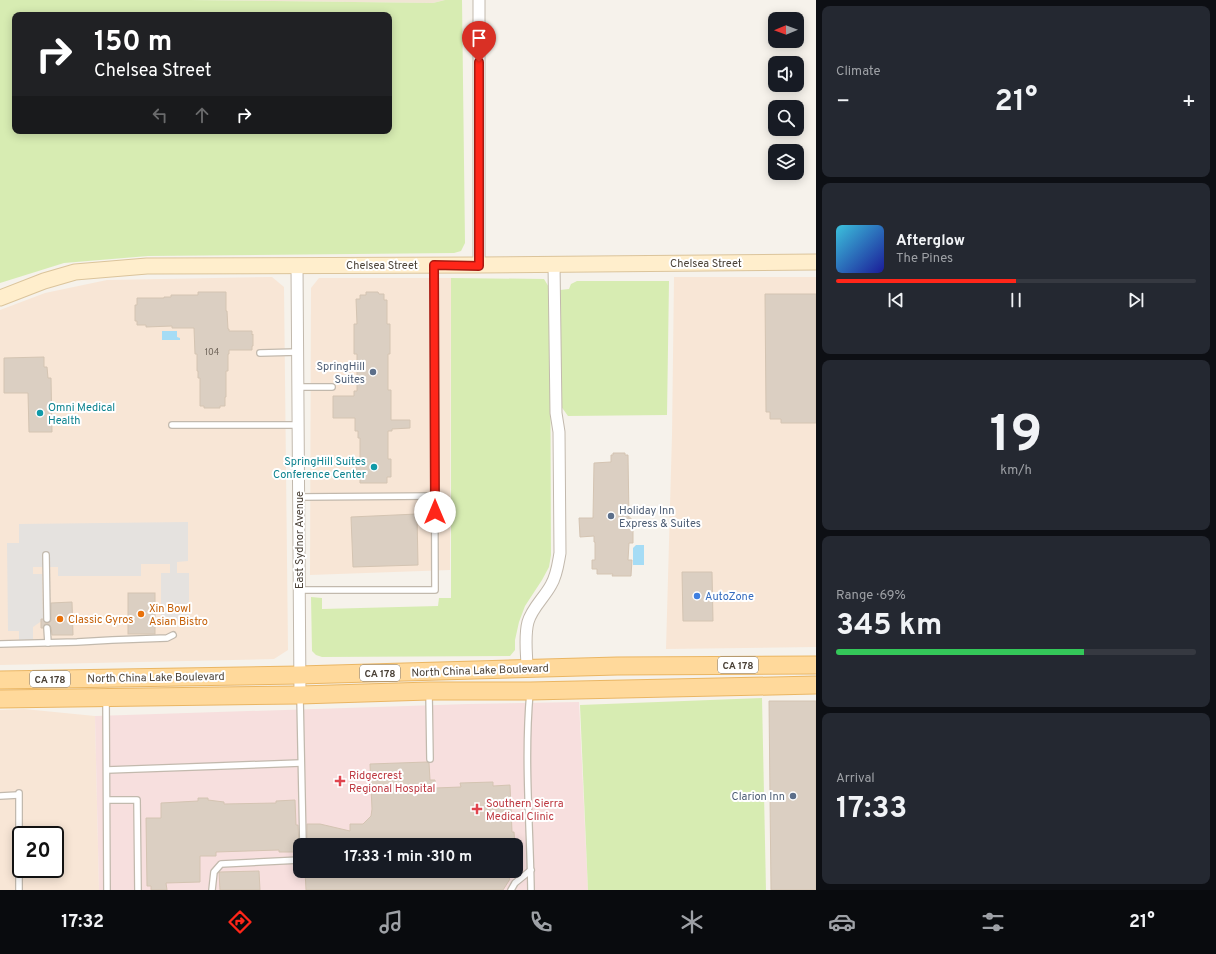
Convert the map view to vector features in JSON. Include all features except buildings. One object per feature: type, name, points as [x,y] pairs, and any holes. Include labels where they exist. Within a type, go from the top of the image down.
[{"type":"main road","name":"North China Lake Boulevard","points":[[0,680],[299,675],[617,666],[816,664]]},
{"type":"main road","points":[[530,691],[535,682],[539,680],[605,676],[617,666]]},
{"type":"main road","name":"North China Lake Boulevard","points":[[0,699],[816,685]]},
{"type":"street","points":[[479,0],[479,266]]},
{"type":"street","name":"Chelsea Street","points":[[0,298],[44,281],[75,272],[147,266],[479,266],[816,262]]},
{"type":"street","points":[[527,669],[526,641],[528,622],[534,609],[551,585],[557,569],[560,553],[559,432],[556,413],[554,264]]},
{"type":"street","name":"East Sydnor Avenue","points":[[297,266],[300,695]]},
{"type":"lane","points":[[299,590],[435,590],[434,265]]},
{"type":"lane","points":[[260,353],[298,352]]},
{"type":"lane","points":[[298,388],[332,387]]},
{"type":"lane","points":[[172,425],[298,425]]},
{"type":"lane","points":[[299,497],[435,496]]},
{"type":"lane","points":[[46,555],[47,619]]},
{"type":"lane","points":[[47,628],[48,643]]},
{"type":"lane","points":[[0,644],[167,638],[173,635]]},
{"type":"lane","points":[[429,691],[430,758]]},
{"type":"lane","points":[[530,691],[527,727],[527,758],[531,890]]},
{"type":"lane","points":[[300,695],[303,838]]},
{"type":"lane","points":[[106,697],[107,890]]},
{"type":"lane","points":[[107,770],[301,763]]},
{"type":"lane","points":[[0,796],[19,794],[19,890]]},
{"type":"lane","points":[[107,800],[137,800],[138,890]]},
{"type":"lane","points":[[212,890],[214,872],[221,864],[293,860]]},
{"type":"lane","points":[[511,890],[515,883],[531,870]]},
{"type":"shaded area","points":[[189,0],[445,0],[433,3]]},
{"type":"shaded area","points":[[272,277],[284,287],[288,650],[274,659],[0,665],[0,310],[45,293],[107,280]]},
{"type":"shaded area","points":[[674,277],[816,277],[816,647],[666,649],[672,435]]},
{"type":"shaded area","points":[[319,278],[451,278],[450,570],[310,575],[311,288]]},
{"type":"shaded area","points":[[188,522],[188,561],[177,562],[177,573],[189,573],[189,622],[161,622],[161,573],[170,573],[170,564],[141,564],[141,576],[58,576],[58,567],[33,567],[33,574],[42,574],[43,620],[33,627],[33,641],[19,641],[19,631],[8,631],[7,543],[19,543],[19,524]]},
{"type":"shaded area","name":"Ridgecrest Regional Hospital","points":[[579,702],[588,890],[99,890],[95,716],[468,704]]},
{"type":"shaded area","points":[[24,709],[95,716],[99,890],[0,890],[0,710]]},
{"type":"green space","points":[[0,0],[189,0],[433,3],[445,0],[462,0],[465,243],[461,251],[454,253],[148,256],[64,263],[0,283]]},
{"type":"green space","points":[[451,278],[544,279],[550,289],[551,555],[549,567],[525,606],[519,622],[515,640],[515,650],[510,656],[322,657],[316,655],[312,651],[311,597],[322,598],[322,609],[438,606],[439,598],[451,598]]},
{"type":"green space","points":[[577,281],[669,281],[667,415],[568,416],[558,402],[560,290],[569,289],[571,284]]},
{"type":"green space","points":[[762,698],[766,890],[588,890],[580,705]]},
{"type":"water","points":[[162,331],[177,331],[177,337],[180,338],[180,340],[162,340]]},
{"type":"water","points":[[636,545],[644,545],[644,565],[633,565],[633,548]]},
{"type":"place","name":"SpringHill Suites","points":[[373,372]]},
{"type":"place","name":"Omni Medical Health","points":[[40,413]]},
{"type":"place","name":"SpringHill Suites Conference Center","points":[[374,467]]},
{"type":"place","name":"Holiday Inn Express & Suites","points":[[611,516]]},
{"type":"place","name":"AutoZone","points":[[697,596]]},
{"type":"place","name":"Xin Bowl Asian Bistro","points":[[141,614]]},
{"type":"place","name":"Classic Gyros","points":[[60,619]]},
{"type":"place","name":"Ridgecrest Regional Hospital","points":[[340,781]]},
{"type":"place","name":"Clarion Inn","points":[[793,796]]},
{"type":"place","name":"Southern Sierra Medical Clinic","points":[[477,809]]},
{"type":"route","points":[[435,512],[434,265],[479,266],[479,62]]}]
